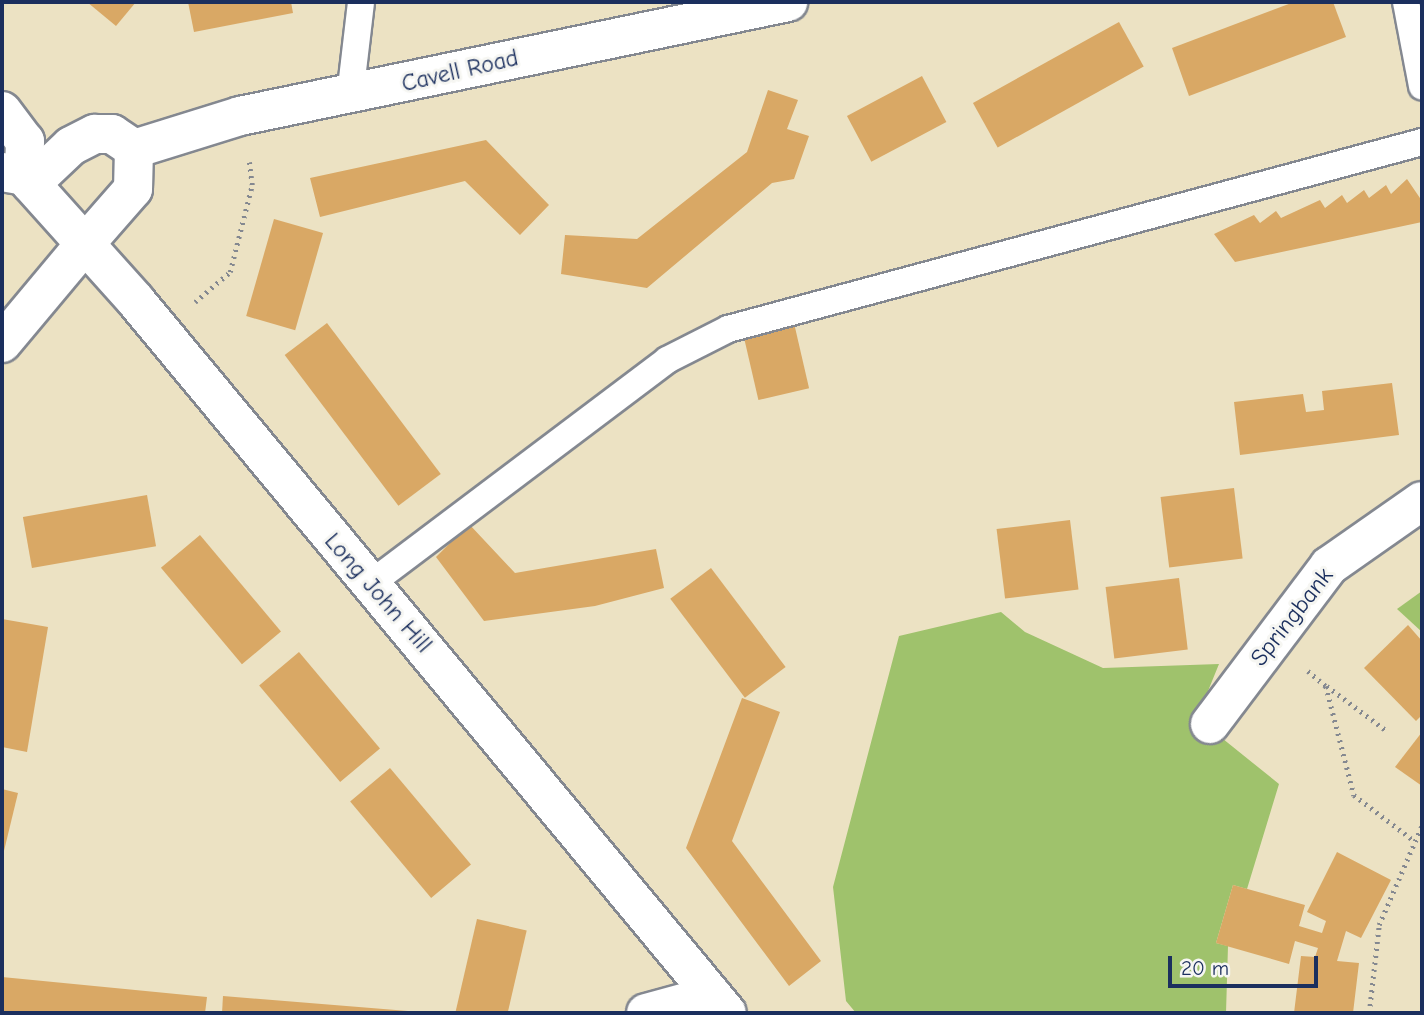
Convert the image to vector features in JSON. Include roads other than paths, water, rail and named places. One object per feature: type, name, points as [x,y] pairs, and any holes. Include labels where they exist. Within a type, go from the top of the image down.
[{"type":"street","name":"Cavell Road","points":[[134,149],[240,116],[350,96],[788,2]]},
{"type":"street","points":[[2,111],[25,141],[19,177]]},
{"type":"street","points":[[2,343],[133,189],[134,149],[112,134],[95,134],[19,177]]},
{"type":"street","name":"Long John Hill","points":[[19,177],[84,245],[160,332],[370,584],[543,785],[719,1004]]},
{"type":"street","name":"Springbank","points":[[1210,724],[1329,566],[1422,501]]},
{"type":"street","points":[[646,1013],[719,1004]]},
{"type":"lane","points":[[350,96],[361,2]]},
{"type":"lane","points":[[1406,2],[1422,86]]},
{"type":"lane","points":[[370,584],[667,360],[728,328],[1422,142]]}]
